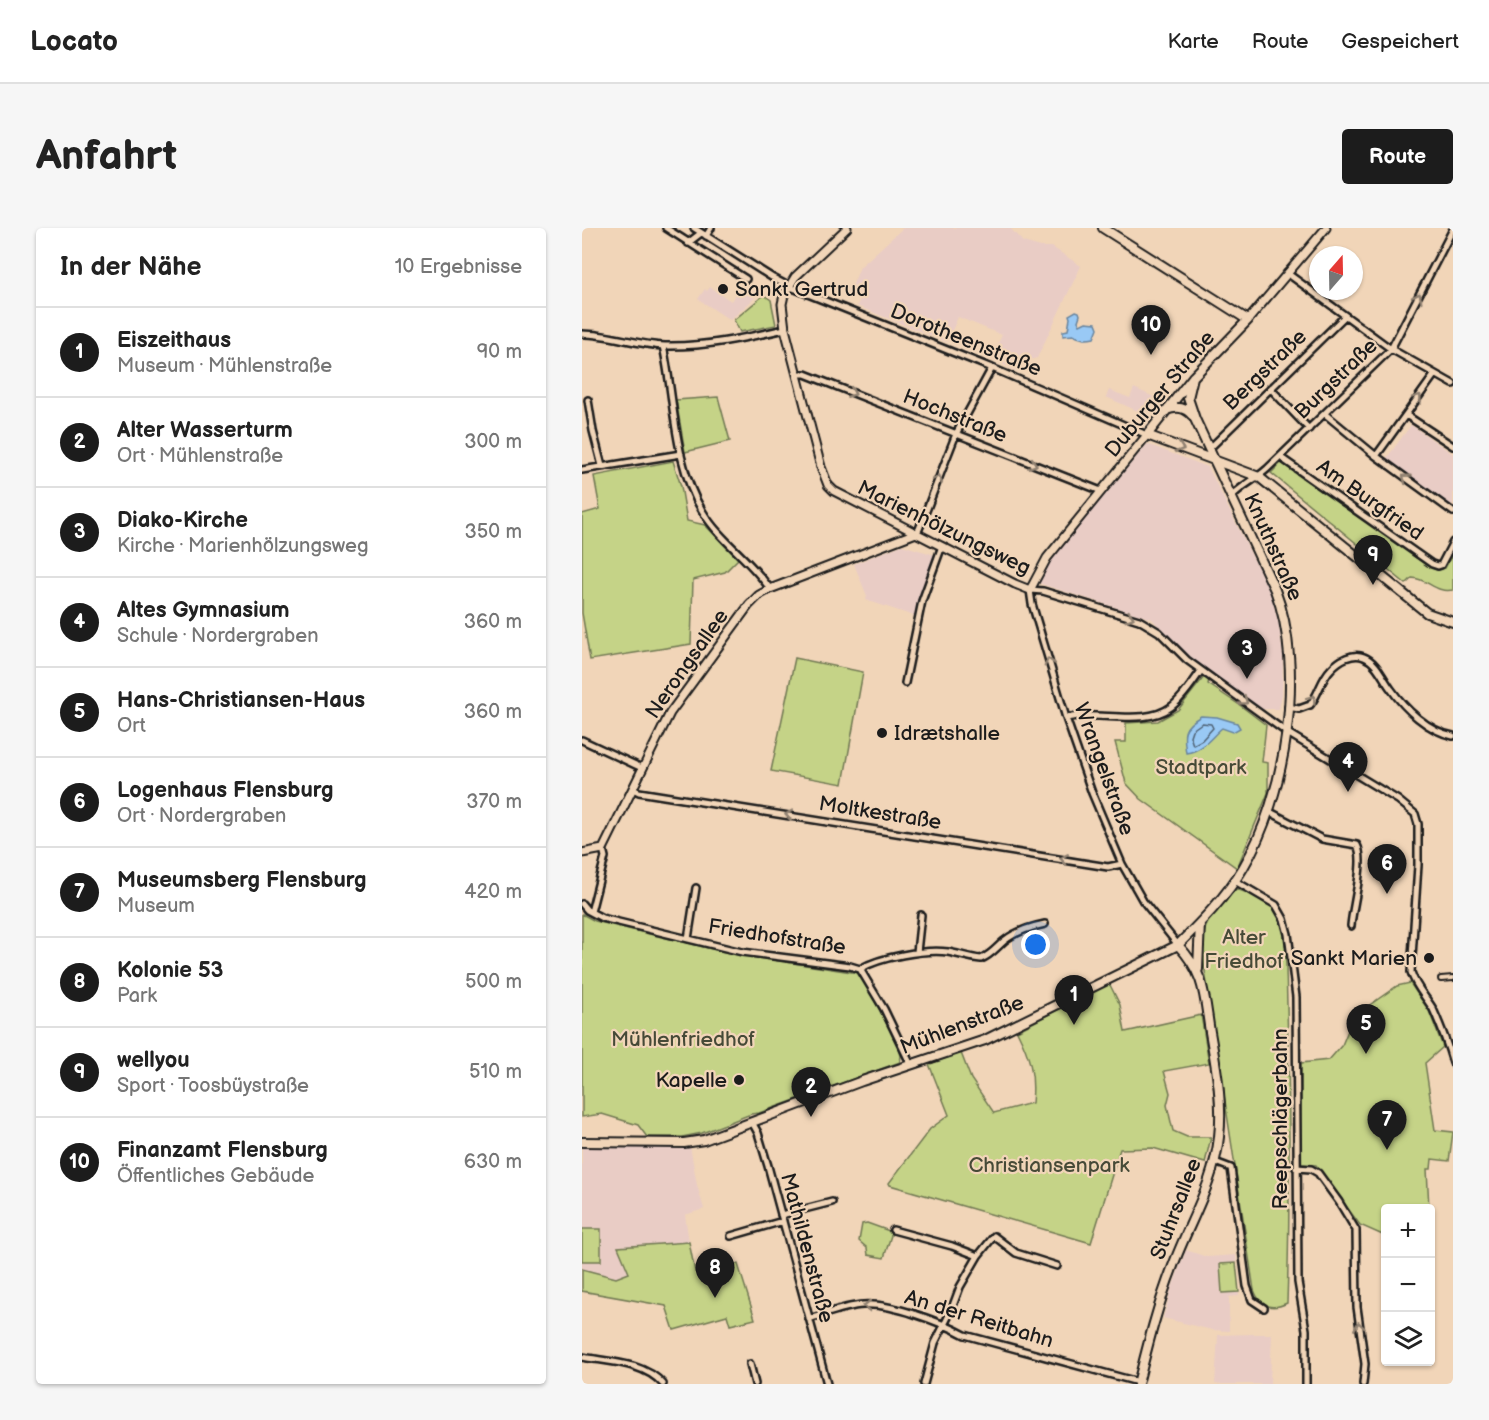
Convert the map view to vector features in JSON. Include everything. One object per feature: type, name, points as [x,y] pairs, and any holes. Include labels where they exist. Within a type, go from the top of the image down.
[{"type":"main road","points":[[1103,228],[1248,320]]},
{"type":"main road","name":"Duburger Straße","points":[[1147,435],[1193,377],[1248,320]]},
{"type":"main road","name":"Knuthstraße","points":[[1193,377],[1188,398],[1195,419],[1281,607],[1290,660],[1286,732],[1279,781],[1258,841],[1235,881]]},
{"type":"main road","points":[[1166,410],[1185,409],[1195,419]]},
{"type":"main road","points":[[1147,435],[1259,477],[1427,613],[1453,622]]},
{"type":"main road","name":"Mühlenstraße","points":[[582,1142],[684,1143],[720,1135],[862,1081],[985,1040],[1178,945],[1235,881]]},
{"type":"main road","points":[[1198,971],[1200,923]]},
{"type":"main road","name":"Stuhrsallee","points":[[1138,1383],[1164,1290],[1201,1203],[1215,1162],[1219,1137],[1220,1100],[1206,1005],[1198,971],[1178,945]]},
{"type":"street","points":[[666,228],[746,279]]},
{"type":"street","points":[[694,228],[704,234]]},
{"type":"street","points":[[688,243],[711,228]]},
{"type":"street","points":[[788,286],[847,228]]},
{"type":"street","name":"Duburger Straße","points":[[1248,320],[1326,228]]},
{"type":"street","name":"Burgstraße","points":[[1231,497],[1251,479],[1259,477],[1391,350],[1453,229]]},
{"type":"street","name":"Dorotheenstraße","points":[[704,234],[788,286],[992,368],[1147,435]]},
{"type":"street","points":[[1287,273],[1391,350],[1453,384]]},
{"type":"street","name":"Marienhölzungsweg","points":[[788,286],[782,304],[785,329],[821,467],[828,485],[844,497],[1015,584],[1149,625],[1172,648],[1201,671],[1286,732],[1398,800],[1414,814],[1418,824],[1418,865],[1411,972],[1433,1010],[1449,1047],[1453,1064]]},
{"type":"street","name":"Bergstraße","points":[[1209,449],[1345,316]]},
{"type":"street","points":[[582,334],[613,336],[663,346],[733,340],[785,329]]},
{"type":"street","points":[[663,346],[681,454],[689,481],[703,511],[723,539],[753,567],[770,589]]},
{"type":"street","points":[[916,533],[920,529],[956,434],[992,368]]},
{"type":"street","name":"Hochstraße","points":[[797,374],[805,374],[1101,491]]},
{"type":"street","points":[[1376,456],[1435,374]]},
{"type":"street","points":[[1270,388],[1309,429]]},
{"type":"street","points":[[588,399],[602,466]]},
{"type":"street","points":[[1325,414],[1376,456],[1453,512]]},
{"type":"street","points":[[1406,415],[1453,446]]},
{"type":"street","name":"Duburger Straße","points":[[1030,590],[1047,558],[1147,435]]},
{"type":"street","points":[[582,470],[681,454]]},
{"type":"street","name":"Am Burgfried","points":[[1280,457],[1432,564],[1441,565],[1453,542]]},
{"type":"street","name":"Nerongsallee","points":[[591,912],[605,857],[603,849],[670,713],[749,605],[759,595],[770,589],[916,533]]},
{"type":"street","points":[[905,683],[919,611],[942,546]]},
{"type":"street","name":"Wrangelstraße","points":[[1030,590],[1032,604],[1066,718],[1092,793],[1122,864],[1143,902],[1178,945]]},
{"type":"street","points":[[1288,707],[1299,709],[1310,705],[1332,668],[1345,658],[1359,656],[1374,664],[1392,691],[1420,720],[1440,732],[1453,736]]},
{"type":"street","points":[[1066,718],[1145,716],[1162,712],[1179,699],[1201,671]]},
{"type":"street","points":[[582,740],[642,768]]},
{"type":"street","name":"Moltkestraße","points":[[633,789],[639,792],[1108,867],[1122,864]]},
{"type":"street","points":[[1270,812],[1322,839],[1357,845],[1359,849],[1358,878],[1351,926]]},
{"type":"street","points":[[582,853],[603,849]]},
{"type":"street","name":"Reepschlägerbahn","points":[[1235,881],[1276,905],[1282,912],[1286,926],[1296,997],[1298,1282],[1306,1330],[1306,1384]]},
{"type":"street","name":"Friedhofstraße","points":[[688,939],[696,888]]},
{"type":"street","name":"Friedhofstraße","points":[[582,904],[587,910],[602,918],[688,939],[759,955],[860,969],[873,963],[917,952],[940,951],[981,959],[1018,932],[1045,924]]},
{"type":"street","points":[[917,952],[921,915]]},
{"type":"street","name":"Friedhofstraße","points":[[860,969],[884,1009],[911,1065]]},
{"type":"street","points":[[1441,979],[1453,978]]},
{"type":"street","name":"Mathildenstraße","points":[[752,1122],[758,1133],[827,1384]]},
{"type":"street","points":[[1215,1162],[1231,1168],[1247,1286],[1252,1300],[1264,1308]]},
{"type":"street","points":[[1296,1168],[1311,1169],[1318,1173],[1356,1230],[1357,1307],[1365,1364],[1363,1384]]},
{"type":"street","points":[[731,1236],[832,1202]]},
{"type":"street","points":[[893,1230],[966,1250],[978,1256]]},
{"type":"street","points":[[924,1384],[935,1343],[960,1287],[978,1256],[994,1236],[1016,1252],[1057,1266]]},
{"type":"street","name":"An der Reitbahn","points":[[809,1319],[850,1308],[873,1305],[944,1324],[965,1335],[1138,1383]]},
{"type":"street","points":[[582,1357],[639,1368],[653,1375],[663,1384]]},
{"type":"street","points":[[750,1364],[755,1384]]},
{"type":"shaded area","points":[[903,228],[1010,228],[1023,242],[1041,247],[1052,247],[1081,266],[1037,358],[1019,363],[1016,371],[991,358],[1002,335],[958,317],[947,342],[857,306],[862,294],[851,289],[860,267]]},
{"type":"shaded area","points":[[742,284],[755,292],[756,297],[730,320],[698,299],[705,289],[707,291],[710,287],[731,301]]},
{"type":"shaded area","points":[[1134,388],[1154,397],[1140,412],[1106,397],[1109,390],[1130,398]]},
{"type":"shaded area","points":[[1411,425],[1453,454],[1453,505],[1445,502],[1386,459]]},
{"type":"shaded area","points":[[1147,444],[1208,467],[1271,594],[1279,625],[1283,656],[1282,694],[1279,709],[1259,709],[1175,645],[1152,619],[1038,583],[1043,569]]},
{"type":"shaded area","points":[[902,545],[935,555],[914,616],[866,600],[867,596],[854,564]]},
{"type":"shaded area","points":[[582,1146],[690,1146],[704,1209],[685,1215],[689,1242],[618,1247],[630,1273],[616,1278],[582,1269]]},
{"type":"shaded area","points":[[1186,1250],[1207,1257],[1236,1255],[1239,1296],[1229,1297],[1229,1331],[1212,1330],[1163,1318]]},
{"type":"shaded area","points":[[1272,1334],[1270,1384],[1215,1384],[1218,1335]]},
{"type":"green space","points":[[764,295],[771,300],[776,325],[740,332],[734,320]]},
{"type":"green space","points":[[718,397],[730,441],[685,452],[676,400]]},
{"type":"green space","points":[[673,461],[681,486],[687,521],[705,525],[738,559],[725,572],[693,580],[691,644],[590,660],[582,613],[582,514],[600,509],[594,476]]},
{"type":"green space","points":[[1281,463],[1429,567],[1437,570],[1445,568],[1453,553],[1453,590],[1441,590],[1412,578],[1406,584],[1271,473]]},
{"type":"green space","points":[[795,658],[863,672],[843,784],[771,771]]},
{"type":"green space","name":"Stadtpark","points":[[1204,677],[1209,680],[1208,684],[1266,725],[1262,762],[1268,763],[1268,793],[1237,868],[1141,799],[1126,783],[1115,742],[1126,742],[1126,723],[1158,721],[1178,710]]},
{"type":"green space","name":"Alter Friedhof","points":[[1236,889],[1269,903],[1278,914],[1285,934],[1289,1118],[1287,1303],[1276,1307],[1267,1306],[1259,1300],[1254,1290],[1202,951],[1207,923]]},
{"type":"green space","name":"Mühlenfriedhof","points":[[582,914],[595,921],[733,954],[858,973],[899,1047],[900,1062],[702,1133],[682,1137],[647,1137],[638,1125],[602,1114],[582,1117]]},
{"type":"green space","name":"Christiansenpark","points":[[1109,983],[1120,1005],[1125,1032],[1201,1015],[1209,1063],[1164,1071],[1170,1093],[1167,1105],[1173,1131],[1187,1137],[1211,1137],[1205,1163],[1153,1148],[1120,1149],[1091,1243],[890,1185],[889,1183],[930,1129],[949,1115],[929,1064],[961,1053],[971,1079],[994,1113],[1032,1103],[1033,1083],[1030,1066],[1017,1031]]},
{"type":"green space","points":[[1410,983],[1429,1011],[1443,1047],[1425,1063],[1435,1130],[1453,1132],[1449,1161],[1432,1159],[1431,1169],[1427,1169],[1429,1204],[1381,1204],[1381,1234],[1360,1225],[1316,1165],[1300,1164],[1301,1063],[1329,1060],[1342,1045],[1352,1021],[1361,1011],[1397,986]]},
{"type":"green space","points":[[867,1223],[892,1232],[884,1258],[868,1255],[867,1248],[859,1241],[862,1224]]},
{"type":"green space","points":[[582,1229],[601,1229],[601,1261],[582,1261]]},
{"type":"green space","points":[[689,1242],[695,1272],[738,1264],[755,1319],[730,1325],[727,1315],[674,1330],[666,1306],[582,1291],[582,1269],[616,1278],[629,1273],[618,1247]]},
{"type":"green space","points":[[1236,1263],[1239,1292],[1222,1293],[1220,1264]]},
{"type":"water","points":[[1076,311],[1080,315],[1078,321],[1080,325],[1086,322],[1096,323],[1098,328],[1094,338],[1063,336],[1063,331],[1068,330],[1069,315]]},
{"type":"water","points":[[1201,716],[1217,717],[1237,723],[1240,728],[1233,732],[1222,728],[1202,747],[1186,753],[1185,731]]},
{"type":"place","name":"Sankt Gertrud","points":[[723,289]]},
{"type":"place","name":"Finanzamt Flensburg","points":[[1151,355]]},
{"type":"place","name":"wellyou","points":[[1373,585]]},
{"type":"place","name":"Diako-Kirche","points":[[1247,679]]},
{"type":"place","name":"Idrætshalle","points":[[882,733]]},
{"type":"place","name":"Altes Gymnasium","points":[[1348,792]]},
{"type":"place","name":"Logenhaus Flensburg","points":[[1387,894]]},
{"type":"place","name":"Sankt Marien","points":[[1429,958]]},
{"type":"place","name":"Eiszeithaus","points":[[1074,1025]]},
{"type":"place","name":"Hans-Christiansen-Haus","points":[[1366,1054]]},
{"type":"place","name":"Kapelle","points":[[739,1080]]},
{"type":"place","name":"Alter Wasserturm","points":[[811,1117]]},
{"type":"place","name":"Museumsberg Flensburg","points":[[1387,1150]]},
{"type":"place","name":"Kolonie 53","points":[[715,1298]]}]
